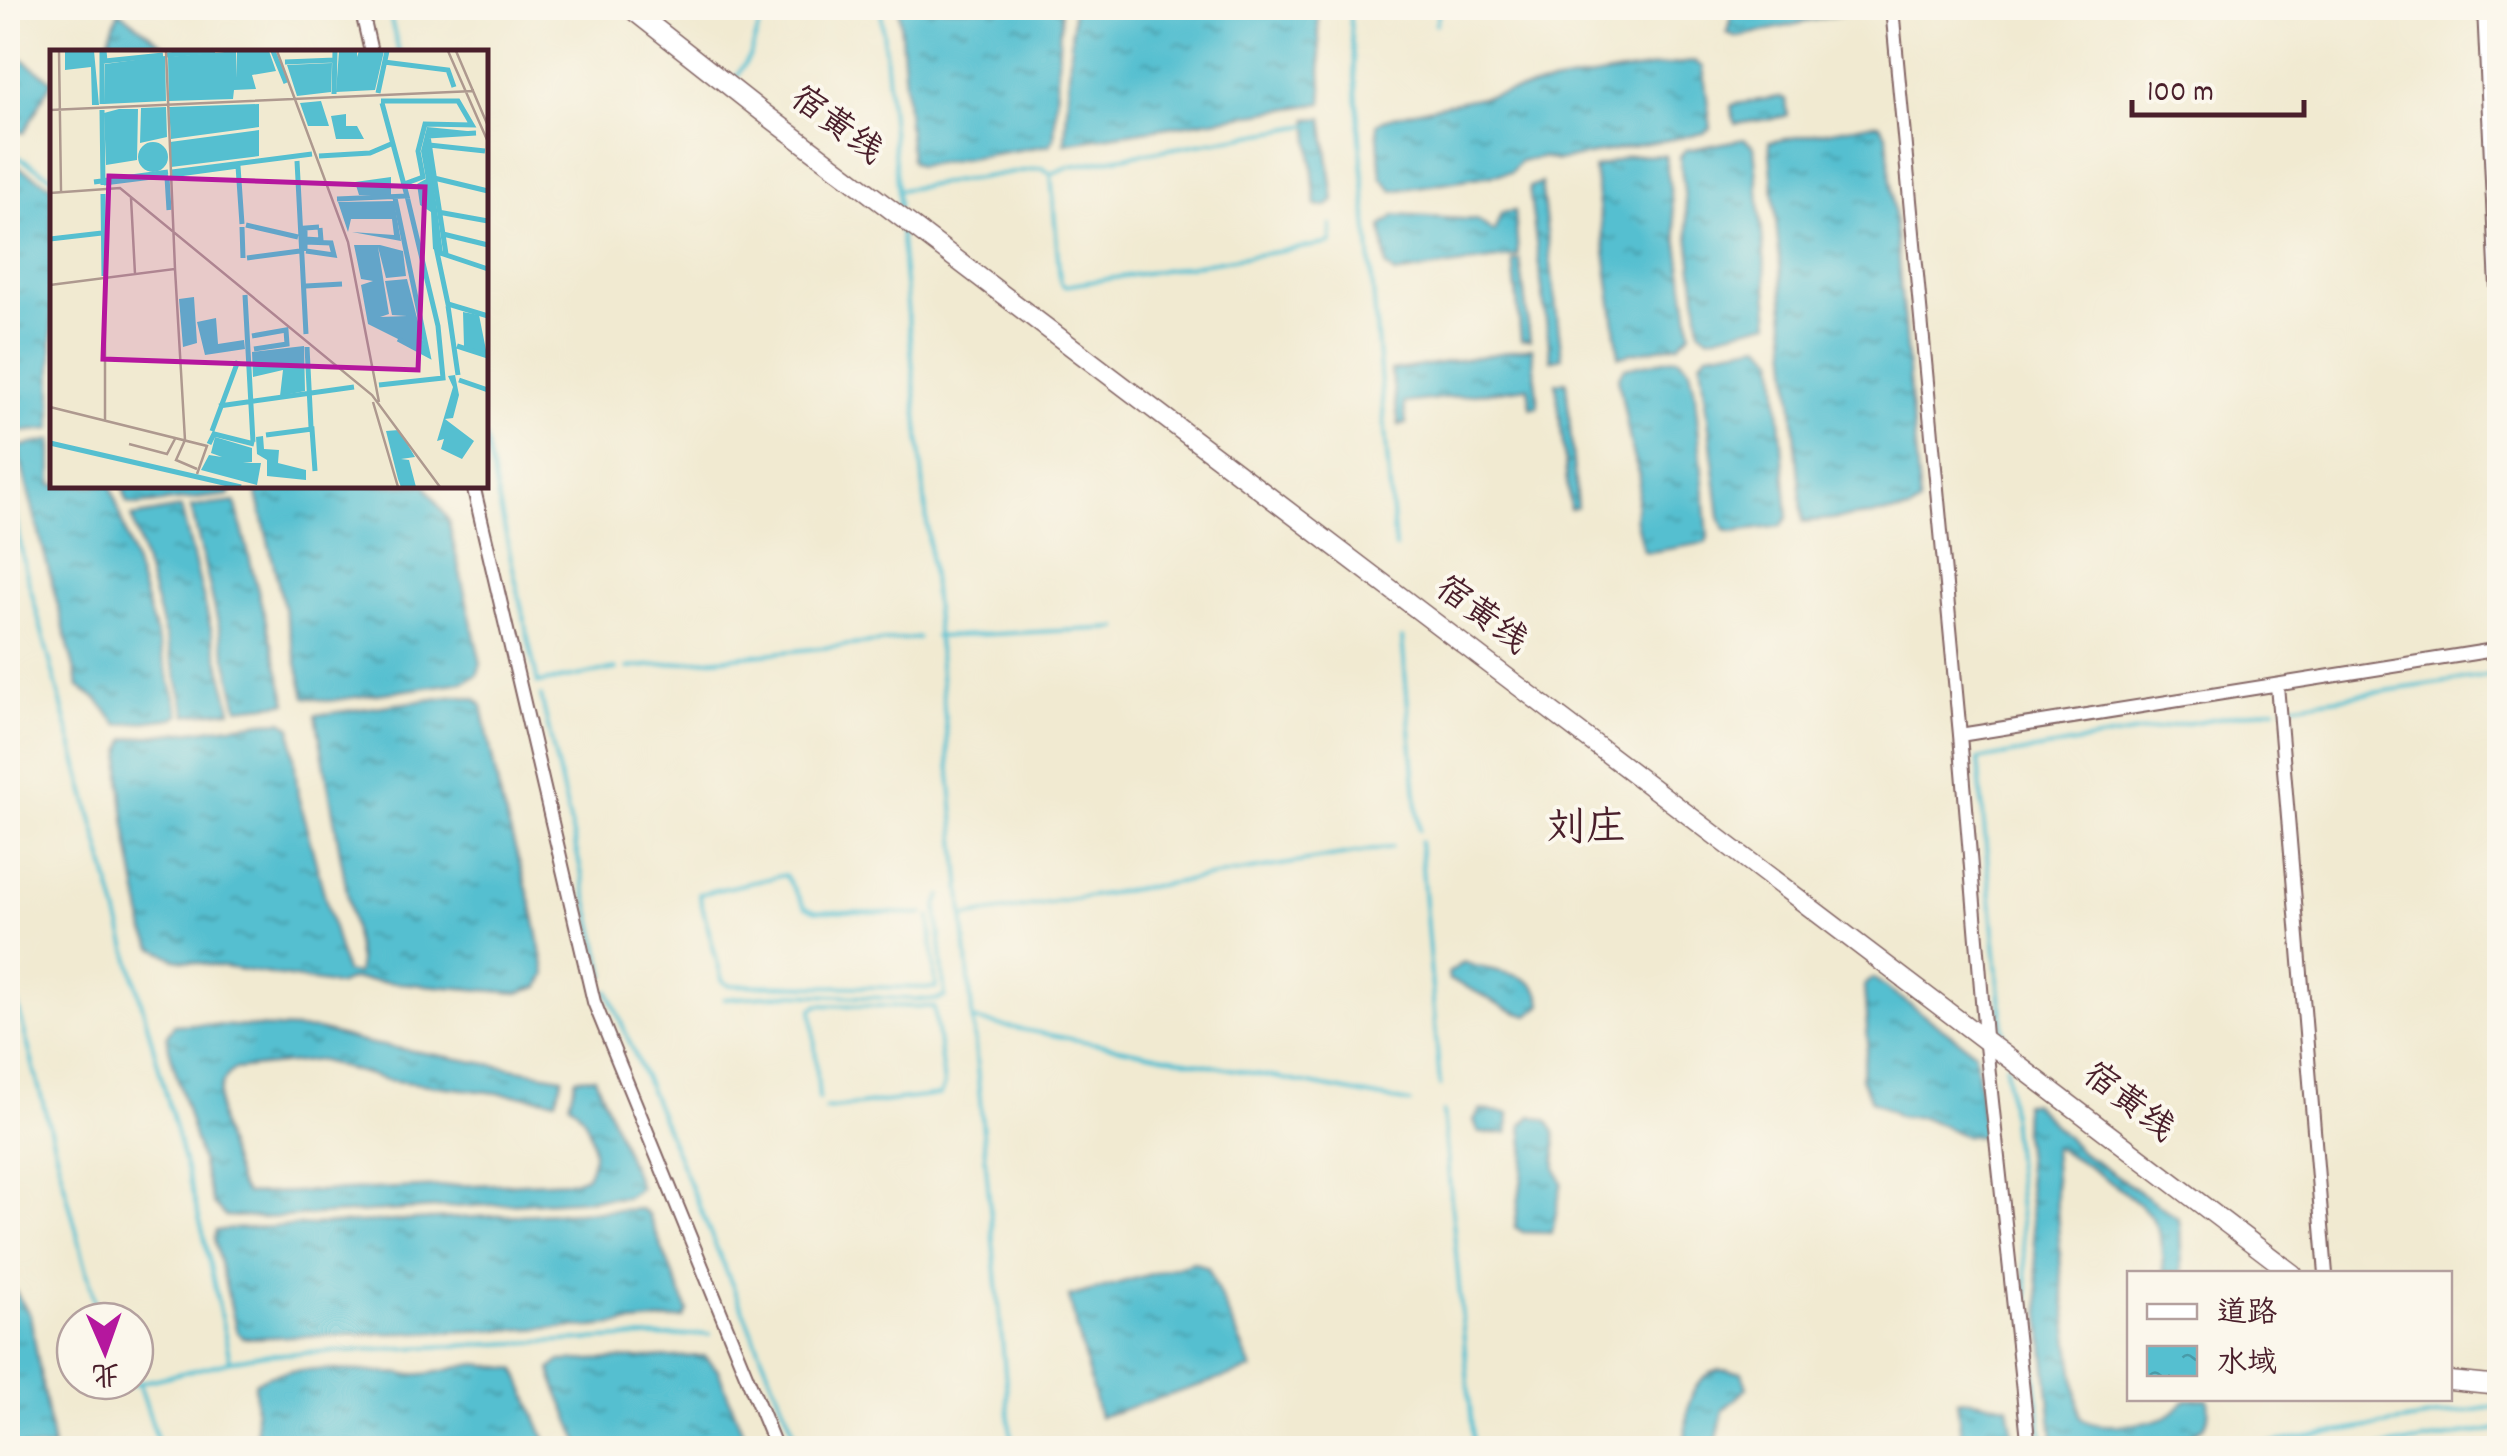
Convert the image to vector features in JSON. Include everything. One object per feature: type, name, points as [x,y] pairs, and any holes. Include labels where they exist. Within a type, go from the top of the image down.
[{"type":"main road","name":"宿黄线","points":[[630,8],[2290,1271]]},
{"type":"main road","points":[[2452,1381],[2500,1386]]},
{"type":"street","points":[[360,8],[370,50]]},
{"type":"street","points":[[1892,8],[1984,1036],[2028,1448]]},
{"type":"street","points":[[2484,8],[2500,353]]},
{"type":"street","points":[[473,488],[594,1002],[776,1448]]},
{"type":"street","points":[[1960,735],[2500,649]]},
{"type":"street","points":[[2277,684],[2326,1271]]},
{"type":"water","points":[[899,8],[1061,8],[1054,139],[1049,145],[918,166],[911,161]]},
{"type":"water","points":[[1073,8],[1317,8],[1323,103],[1065,143]]},
{"type":"water","points":[[1733,8],[1870,8],[1737,37],[1727,33]]},
{"type":"water","points":[[119,11],[170,50],[123,50],[108,41]]},
{"type":"water","points":[[8,48],[50,80],[50,85],[24,133],[8,128]]},
{"type":"water","points":[[1695,62],[1703,67],[1711,128],[1704,133],[1557,161],[1542,157],[1520,161],[1511,172],[1393,191],[1381,177],[1377,124],[1392,117],[1527,88]]},
{"type":"water","points":[[1786,99],[1788,116],[1735,124],[1731,107],[1735,104]]},
{"type":"water","points":[[1323,118],[1334,201],[1326,207],[1316,206],[1308,119]]},
{"type":"water","points":[[1880,124],[1887,136],[1920,504],[1910,511],[1803,522],[1769,142]]},
{"type":"water","points":[[1744,139],[1754,147],[1770,322],[1709,337],[1700,330],[1680,157],[1686,150]]},
{"type":"water","points":[[1665,155],[1691,332],[1679,344],[1619,356],[1594,168],[1628,156]]},
{"type":"water","points":[[8,161],[50,185],[50,429],[19,432],[8,414]]},
{"type":"water","points":[[1541,183],[1562,357],[1551,360],[1529,187]]},
{"type":"water","points":[[1515,211],[1518,256],[1394,274],[1387,267],[1382,226],[1395,215],[1477,220],[1494,232],[1501,213]]},
{"type":"water","points":[[1520,260],[1530,340],[1521,340],[1513,261]]},
{"type":"water","points":[[1761,344],[1775,357],[1788,517],[1781,526],[1732,532],[1725,530],[1720,517],[1701,360],[1708,353]]},
{"type":"water","points":[[1532,348],[1538,406],[1531,408],[1528,387],[1404,403],[1406,424],[1399,425],[1391,371]]},
{"type":"water","points":[[1678,357],[1690,369],[1695,392],[1708,537],[1706,543],[1643,551],[1635,517],[1640,475],[1618,377],[1624,368]]},
{"type":"water","points":[[1566,381],[1577,507],[1570,509],[1556,383]]},
{"type":"water","points":[[50,440],[50,488],[112,488],[180,715],[118,725],[98,700],[79,687],[19,447]]},
{"type":"water","points":[[124,488],[231,488],[230,495],[127,503]]},
{"type":"water","points":[[256,488],[427,488],[448,520],[481,664],[477,675],[463,682],[328,701],[305,697]]},
{"type":"water","points":[[235,502],[287,703],[238,708],[191,507]]},
{"type":"water","points":[[181,508],[231,710],[187,715],[132,517]]},
{"type":"water","points":[[457,696],[476,699],[482,706],[500,797],[532,906],[546,975],[539,987],[518,993],[351,979],[338,985],[175,959],[153,947],[145,932],[123,801],[122,753],[127,739],[264,722],[282,721],[291,727],[298,796],[345,972],[357,974],[359,961],[316,715]]},
{"type":"water","points":[[1464,962],[1523,978],[1539,993],[1542,1005],[1529,1016],[1449,980],[1448,973]]},
{"type":"water","points":[[1873,978],[1975,1052],[1984,1137],[1963,1135],[1922,1117],[1901,1117],[1871,1100],[1861,1078],[1868,1042],[1864,986]]},
{"type":"water","points":[[174,1025],[318,1030],[367,1043],[563,1077],[556,1100],[387,1080],[318,1060],[235,1069],[225,1079],[219,1108],[230,1157],[246,1194],[572,1181],[587,1176],[593,1157],[591,1136],[582,1117],[569,1103],[576,1078],[595,1077],[640,1188],[627,1197],[263,1218],[225,1216],[213,1204],[169,1048],[167,1035]]},
{"type":"water","points":[[2024,1103],[2032,1103],[2081,1152],[2178,1218],[2180,1224],[2182,1271],[2164,1271],[2159,1233],[2147,1212],[2089,1167],[2053,1148],[2062,1284],[2080,1417],[2097,1424],[2135,1424],[2167,1416],[2185,1401],[2208,1401],[2208,1418],[2202,1428],[2151,1444],[2054,1448],[2023,1131]]},
{"type":"water","points":[[1480,1110],[1509,1113],[1508,1133],[1479,1133],[1474,1120]]},
{"type":"water","points":[[1531,1116],[1547,1120],[1555,1132],[1556,1169],[1562,1182],[1552,1233],[1523,1232],[1515,1227],[1525,1155],[1522,1125]]},
{"type":"water","points":[[641,1209],[648,1214],[688,1311],[684,1318],[592,1327],[243,1338],[237,1332],[214,1238],[216,1231],[232,1229]]},
{"type":"water","points":[[1194,1262],[1208,1268],[1252,1369],[1099,1417],[1069,1297]]},
{"type":"water","points":[[8,1280],[30,1315],[53,1448],[8,1448]]},
{"type":"water","points":[[704,1356],[718,1370],[749,1448],[582,1448],[551,1369],[561,1361]]},
{"type":"water","points":[[477,1364],[516,1369],[549,1448],[257,1448],[255,1383],[270,1375],[312,1370],[423,1374]]},
{"type":"water","points":[[1720,1370],[1742,1372],[1747,1388],[1723,1410],[1715,1448],[1685,1448],[1687,1413],[1694,1391],[1708,1374]]},
{"type":"water","points":[[1957,1400],[2008,1406],[2012,1430],[2008,1438],[1973,1442],[1961,1435]]},
{"type":"waterway","points":[[388,8],[398,50]]},
{"type":"waterway","points":[[737,75],[750,56],[765,8]]},
{"type":"waterway","points":[[881,8],[899,207]]},
{"type":"waterway","points":[[1349,8],[1395,548]]},
{"type":"waterway","points":[[1436,24],[1440,8]]},
{"type":"waterway","points":[[2499,8],[2500,26]]},
{"type":"waterway","points":[[1309,125],[1071,166],[1051,174],[1060,281],[1064,286],[1332,243],[1331,225]]},
{"type":"waterway","points":[[8,151],[50,176]]},
{"type":"waterway","points":[[899,190],[1042,168],[1051,174]]},
{"type":"waterway","points":[[900,229],[1012,1448]]},
{"type":"waterway","points":[[488,452],[538,684]]},
{"type":"waterway","points":[[8,479],[25,568],[204,1236],[230,1360]]},
{"type":"waterway","points":[[935,637],[1118,628]]},
{"type":"waterway","points":[[628,668],[918,638]]},
{"type":"waterway","points":[[1402,638],[1419,830]]},
{"type":"waterway","points":[[538,683],[616,669]]},
{"type":"waterway","points":[[2284,706],[2500,674]]},
{"type":"waterway","points":[[541,696],[605,975]]},
{"type":"waterway","points":[[2004,1038],[1978,760],[2275,708]]},
{"type":"waterway","points":[[1420,842],[1440,1086]]},
{"type":"waterway","points":[[963,917],[1392,847]]},
{"type":"waterway","points":[[923,914],[816,911],[805,907],[785,875],[699,894],[722,980],[728,985],[936,988],[930,917]]},
{"type":"waterway","points":[[724,999],[792,994],[935,1000],[945,997],[937,906],[941,896]]},
{"type":"waterway","points":[[8,969],[95,1301]]},
{"type":"waterway","points":[[608,991],[801,1448]]},
{"type":"waterway","points":[[819,1099],[812,1009],[819,1005],[934,1007],[944,1085],[940,1095],[825,1109]]},
{"type":"waterway","points":[[972,1020],[1410,1103]]},
{"type":"waterway","points":[[2006,1065],[2043,1448]]},
{"type":"waterway","points":[[1443,1112],[1474,1448]]},
{"type":"waterway","points":[[160,1448],[139,1383],[258,1355],[710,1334]]},
{"type":"waterway","points":[[2238,1448],[2500,1406]]},
{"type":"waterway","points":[[2378,1448],[2500,1429]]},
{"type":"district","name":"刘庄","points":[[1586,831]]}]
